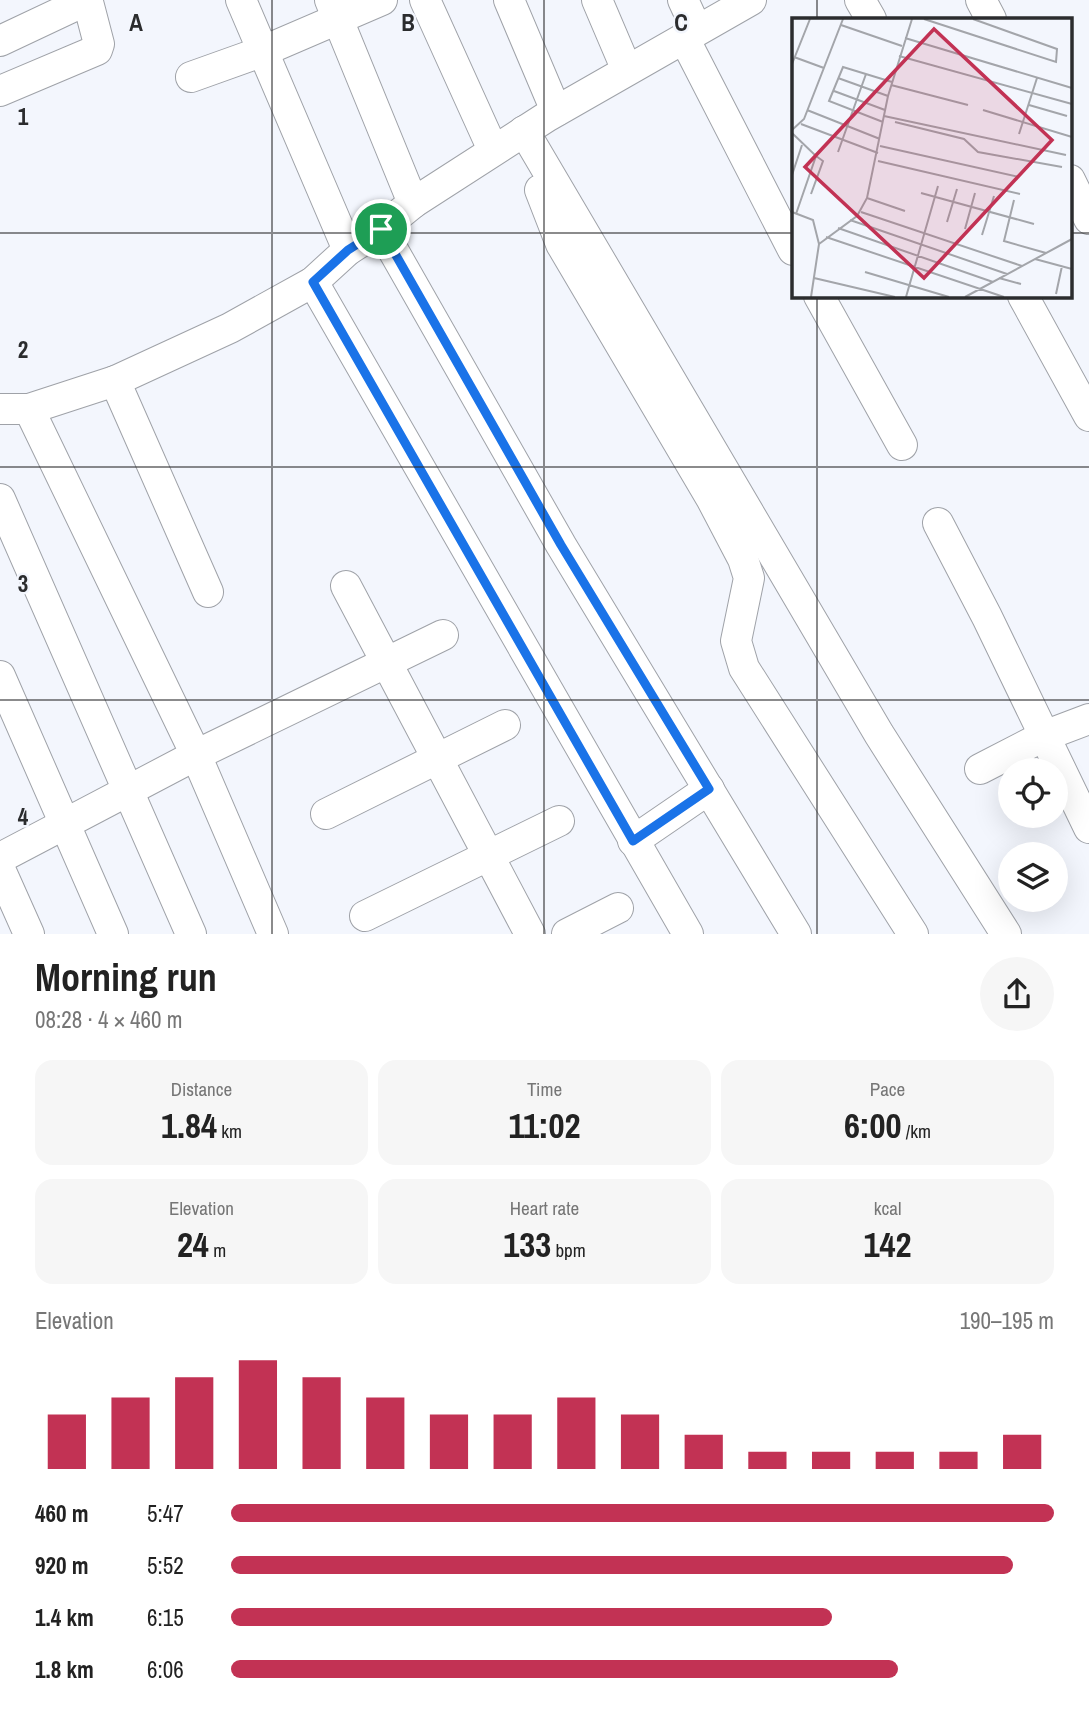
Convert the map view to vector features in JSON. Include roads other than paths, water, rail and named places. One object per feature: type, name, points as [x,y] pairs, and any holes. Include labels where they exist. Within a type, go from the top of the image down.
[{"type":"street","points":[[241,0],[348,250]]},
{"type":"street","points":[[191,77],[261,52],[334,9],[382,0]]},
{"type":"street","points":[[425,0],[493,150]]},
{"type":"street","points":[[509,0],[556,111]]},
{"type":"street","points":[[597,0],[626,68]]},
{"type":"street","points":[[683,0],[690,34],[792,248]]},
{"type":"street","points":[[273,934],[196,755],[15,409],[115,381],[230,328],[313,282],[348,250],[493,150],[626,68],[751,0]]},
{"type":"street","points":[[860,0],[869,18]]},
{"type":"street","points":[[981,0],[990,18]]},
{"type":"street","points":[[0,41],[88,1],[99,44],[97,50],[0,92]]},
{"type":"street","points":[[334,9],[413,203]]},
{"type":"street","points":[[524,131],[687,435],[749,578],[736,641],[744,668],[913,934]]},
{"type":"street","points":[[1072,184],[1089,219]]},
{"type":"street","points":[[381,229],[561,545],[796,934]]},
{"type":"street","points":[[313,282],[688,934]]},
{"type":"street","points":[[820,298],[902,445]]},
{"type":"street","points":[[1024,298],[1089,415]]},
{"type":"street","points":[[115,381],[208,592]]},
{"type":"street","points":[[687,435],[1006,934]]},
{"type":"street","points":[[0,499],[191,934]]},
{"type":"street","points":[[938,523],[1089,828]]},
{"type":"street","points":[[346,586],[530,934]]},
{"type":"street","points":[[0,858],[196,755],[443,635]]},
{"type":"street","points":[[0,676],[113,934]]},
{"type":"street","points":[[980,769],[1044,736],[1089,719]]},
{"type":"street","points":[[327,814],[505,725]]},
{"type":"street","points":[[633,841],[709,789]]},
{"type":"street","points":[[365,916],[559,821]]},
{"type":"street","points":[[0,869],[29,934]]},
{"type":"street","points":[[566,934],[618,908]]}]
